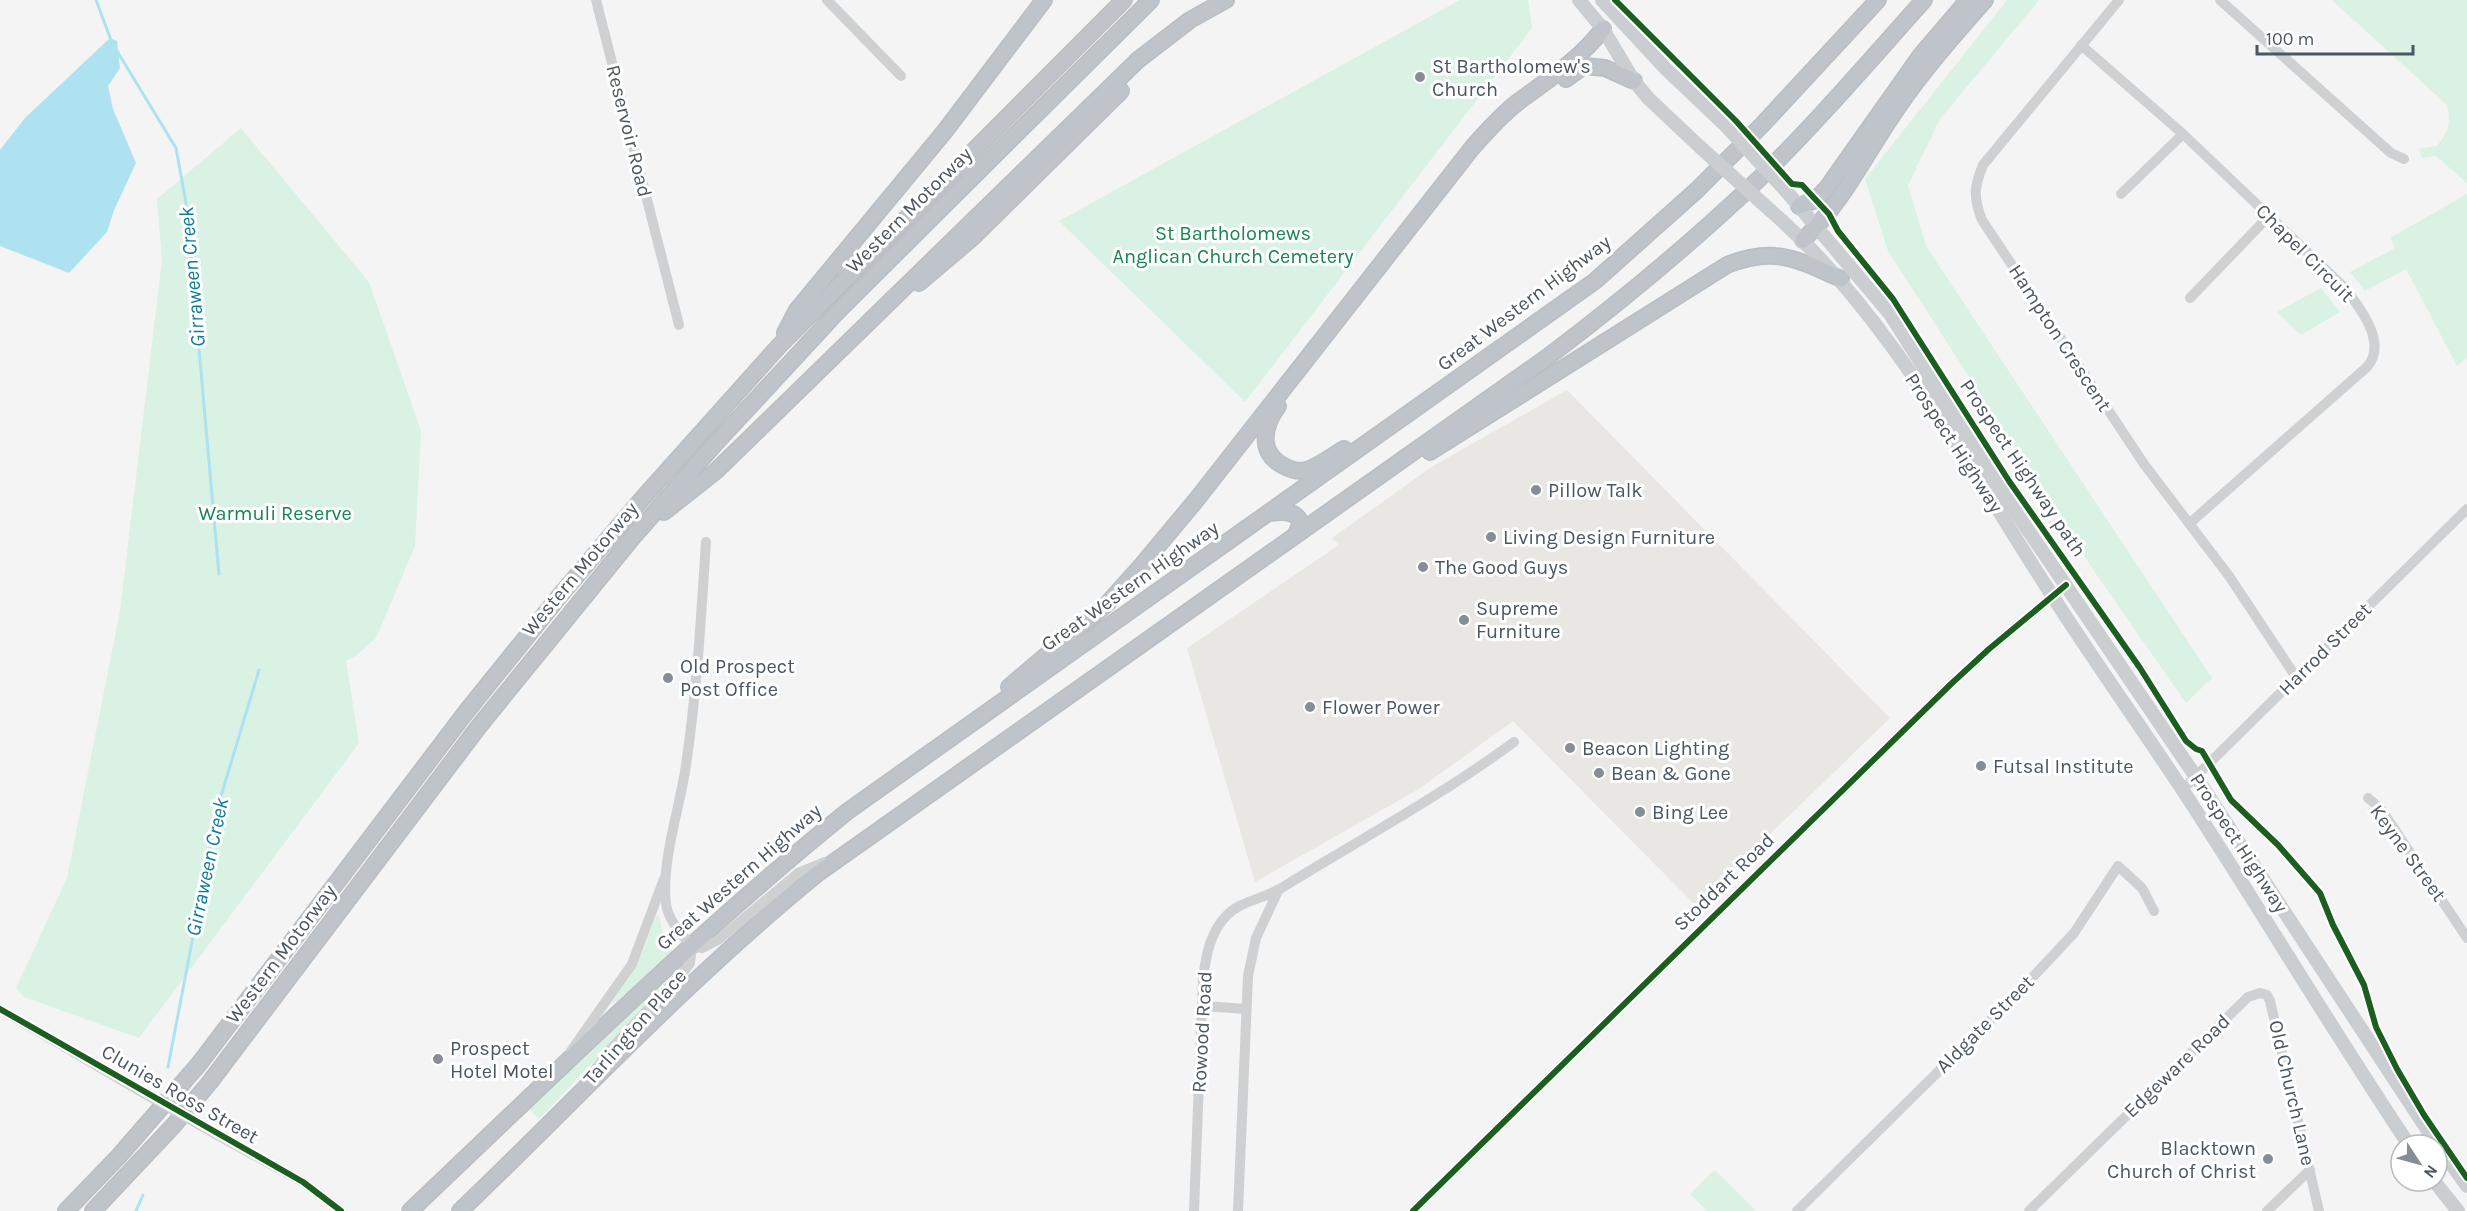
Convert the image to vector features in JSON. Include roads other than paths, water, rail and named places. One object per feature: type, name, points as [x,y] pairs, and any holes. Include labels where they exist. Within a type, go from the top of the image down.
[{"type":"highway","points":[[779,346],[797,310],[945,131],[1029,23],[1044,0]]},
{"type":"highway","name":"Western Motorway","points":[[66,1211],[145,1127],[205,1056],[410,786],[562,593],[779,346],[1124,0]]},
{"type":"highway","name":"Western Motorway","points":[[93,1211],[174,1125],[210,1082],[480,724],[633,537],[714,445],[840,309],[1151,0]]},
{"type":"highway","points":[[633,537],[716,471],[1138,60],[1190,20],[1226,0]]},
{"type":"highway","name":"Great Western Highway","points":[[410,1211],[558,1069],[748,893],[824,831],[1595,281],[1697,190],[1762,125],[1878,0]]},
{"type":"highway","points":[[460,1211],[768,913],[841,856],[1549,356],[1617,304],[1676,255],[1762,176],[1924,0]]},
{"type":"highway","points":[[1799,206],[1815,200],[1827,188],[1921,55],[1968,0]]},
{"type":"highway","points":[[1803,240],[1829,214],[1899,105],[1952,36],[1985,0]]},
{"type":"highway","points":[[936,749],[1108,603],[1197,499],[1472,148],[1516,103],[1569,65],[1589,47],[1603,29]]},
{"type":"highway","points":[[1429,399],[1320,464],[1305,470],[1294,471],[1276,462],[1265,445],[1265,433],[1276,410],[1469,162],[1500,129],[1541,95],[1584,66],[1605,68],[1634,81]]},
{"type":"highway","points":[[1356,493],[1432,451],[1727,266],[1755,256],[1786,256],[1813,265],[1841,279]]},
{"type":"highway","points":[[1269,513],[1289,512],[1297,515],[1301,523],[1296,534]]},
{"type":"main road","name":"Prospect Highway","points":[[1579,0],[1603,29],[1634,81],[1648,98],[1803,240],[1841,279],[1878,327],[1926,396],[2052,596],[2182,790],[2401,1133]]},
{"type":"main road","name":"Prospect Highway","points":[[1602,0],[1666,69],[1727,127],[1787,192],[1890,314],[2011,505],[2196,777],[2421,1120],[2467,1186]]},
{"type":"main road","points":[[2444,1193],[2458,1211]]},
{"type":"street","name":"Reservoir Road","points":[[596,0],[679,325]]},
{"type":"street","points":[[827,0],[901,76]]},
{"type":"street","name":"Hampton Crescent","points":[[2119,0],[1983,165],[1976,184],[1976,205],[1982,220],[2144,464],[2229,576],[2296,677]]},
{"type":"street","points":[[2220,0],[2391,153],[2404,159]]},
{"type":"street","name":"Chapel Circuit","points":[[2081,45],[2183,134],[2345,288],[2372,333],[2375,354],[2367,367],[2190,523]]},
{"type":"street","points":[[2121,195],[2183,134]]},
{"type":"street","points":[[2190,298],[2269,216]]},
{"type":"street","name":"Harrod Street","points":[[2182,790],[2467,509]]},
{"type":"street","name":"Tarlington Place","points":[[706,542],[697,690],[684,781],[667,870],[666,906],[676,926],[692,945],[702,948],[713,944],[798,873],[841,856]]},
{"type":"street","name":"Stoddart Road","points":[[1413,1211],[1952,684],[2066,585]]},
{"type":"street","name":"Rowood Road","points":[[1194,1211],[1205,961],[1208,947],[1220,924],[1238,907],[1278,891],[1465,778],[1514,742]]},
{"type":"street","name":"Keyne Street","points":[[2368,798],[2381,809],[2467,938]]},
{"type":"street","name":"Aldgate Street","points":[[1797,1211],[2016,995],[2074,933],[2118,866],[2142,888],[2154,911]]},
{"type":"street","name":"Tarlington Place","points":[[558,1069],[632,964],[667,870]]},
{"type":"street","name":"Rowood Road","points":[[1238,1211],[1250,956],[1262,920],[1278,891]]},
{"type":"street","name":"Tarlington Place","points":[[568,1105],[609,1051],[685,970],[690,963],[692,945]]},
{"type":"street","name":"Old Church Lane","points":[[2248,997],[2260,993],[2266,995],[2270,1001],[2319,1211]]},
{"type":"street","name":"Edgeware Road","points":[[2029,1211],[2248,997]]},
{"type":"street","points":[[1204,1006],[1246,1009]]},
{"type":"street","name":"Clunies Ross Street","points":[[0,1009],[138,1090],[303,1182],[336,1209]]},
{"type":"street","points":[[2267,1211],[2310,1170]]},
{"type":"water","points":[[110,38],[117,41],[120,68],[108,86],[113,109],[136,163],[114,210],[107,232],[69,273],[0,246],[0,150],[25,118]]},
{"type":"waterway","name":"Girraween Creek","points":[[96,0],[111,40]]},
{"type":"waterway","name":"Girraween Creek","points":[[117,51],[176,148],[186,203],[219,574]]},
{"type":"waterway","name":"Girraween Creek","points":[[168,1067],[218,806],[259,670]]},
{"type":"waterway","name":"Girraween Creek","points":[[136,1211],[143,1195]]},
{"type":"place","name":"St Bartholomew's Church","points":[[1420,77]]},
{"type":"place","name":"Pillow Talk","points":[[1536,490]]},
{"type":"place","name":"Living Design Furniture","points":[[1491,537]]},
{"type":"place","name":"The Good Guys","points":[[1423,567]]},
{"type":"place","name":"Supreme Furniture","points":[[1464,620]]},
{"type":"place","name":"Old Prospect Post Office","points":[[668,678]]},
{"type":"place","name":"Flower Power","points":[[1310,707]]},
{"type":"place","name":"Beacon Lighting","points":[[1570,748]]},
{"type":"place","name":"Futsal Institute","points":[[1981,766]]},
{"type":"place","name":"Bean & Gone","points":[[1599,773]]},
{"type":"place","name":"Bing Lee","points":[[1640,812]]},
{"type":"place","name":"Prospect Hotel Motel","points":[[438,1059]]},
{"type":"place","name":"Blacktown Church of Christ","points":[[2268,1159]]},
{"type":"park label","name":"St Bartholomews Anglican Church Cemetery","points":[[1233,244]]},
{"type":"park label","name":"Warmuli Reserve","points":[[275,513]]}]
